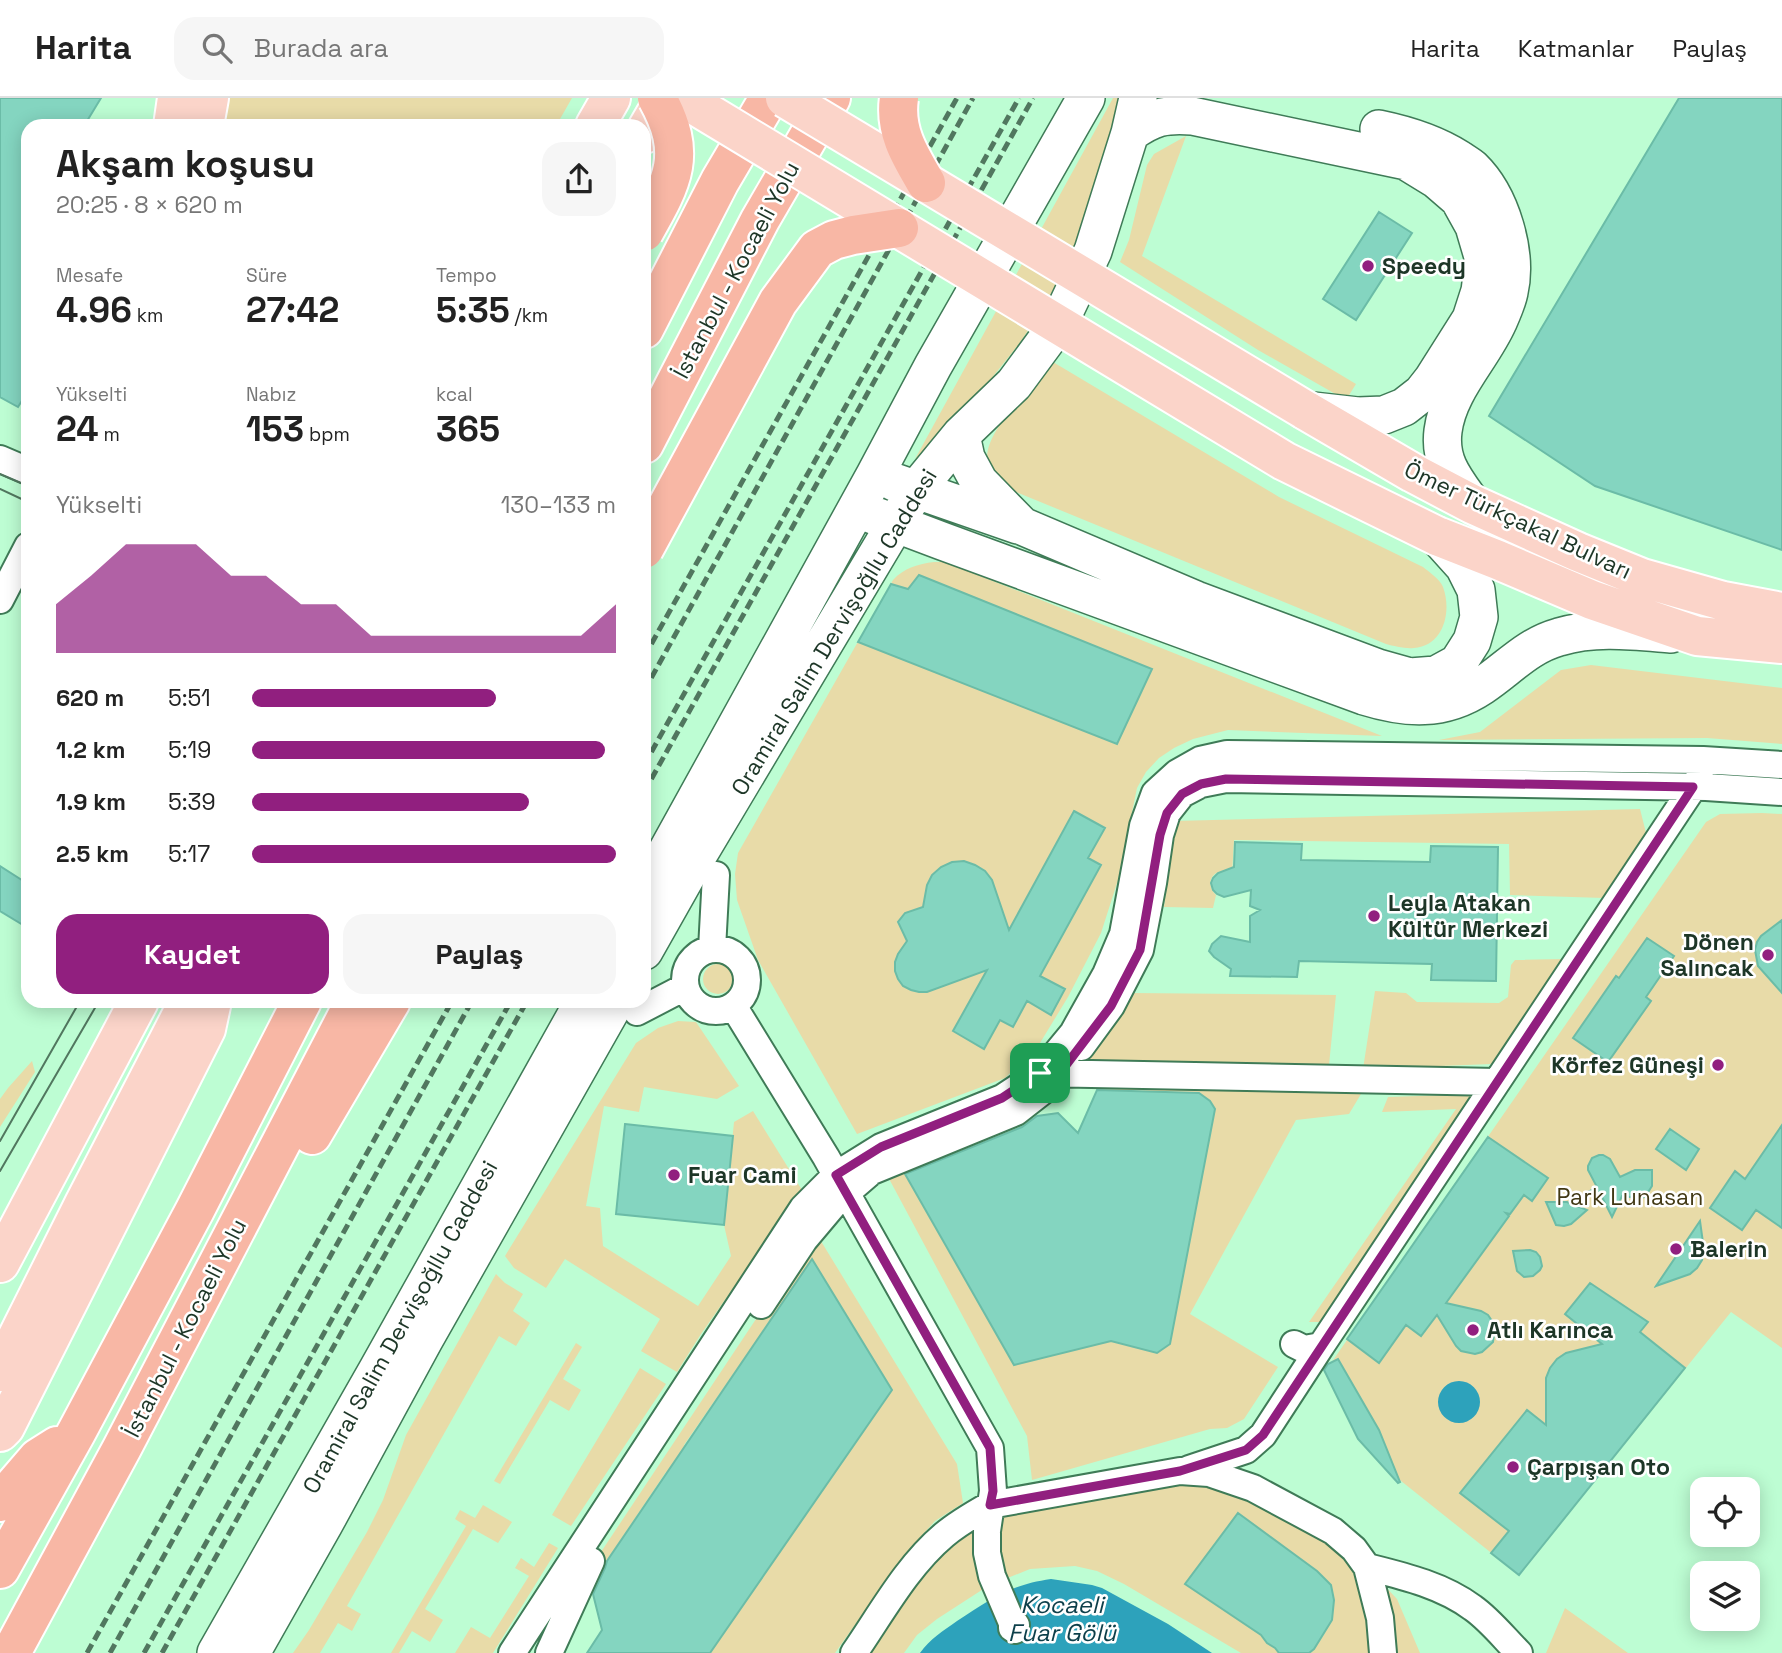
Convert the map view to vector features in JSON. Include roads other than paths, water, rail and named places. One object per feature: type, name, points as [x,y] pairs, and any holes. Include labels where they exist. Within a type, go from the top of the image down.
[{"type":"highway","points":[[651,219],[671,180],[675,157],[668,117],[657,98]]},
{"type":"highway","points":[[651,315],[720,181],[768,98]]},
{"type":"highway","name":"İstanbul - Kocaeli Yolu","points":[[651,430],[760,220],[831,98]]},
{"type":"highway","points":[[899,98],[900,130],[906,150],[926,183]]},
{"type":"highway","points":[[651,536],[778,302],[817,249],[834,240],[853,235],[899,229]]},
{"type":"highway","points":[[195,1210],[273,1008]]},
{"type":"highway","points":[[0,1569],[195,1210],[298,1008]]},
{"type":"highway","name":"İstanbul - Kocaeli Yolu","points":[[11,1653],[122,1448],[351,1008]]},
{"type":"highway","points":[[122,1448],[387,1008]]},
{"type":"highway","points":[[0,1502],[38,1458],[76,1433]]},
{"type":"main road","points":[[174,119],[177,98]]},
{"type":"main road","points":[[205,119],[209,98]]},
{"type":"main road","points":[[599,119],[611,98]]},
{"type":"main road","points":[[651,122],[665,98]]},
{"type":"main road","name":"Ömer Türkçakal Bulvarı","points":[[683,98],[1284,461],[1437,536],[1592,600],[1697,636],[1782,644]]},
{"type":"main road","name":"Ömer Türkçakal Bulvarı","points":[[785,98],[1413,474],[1578,552],[1642,578],[1723,601],[1782,612]]},
{"type":"main road","name":"Oramiral Salim Dervişoğllu Caddesi","points":[[651,879],[933,366],[1086,98]]},
{"type":"main road","name":"Oramiral Salim Dervişoğllu Caddesi","points":[[651,939],[715,826],[915,491],[961,435],[1014,384],[1059,323],[1093,251],[1130,133],[1138,98]]},
{"type":"main road","points":[[1233,98],[1406,148],[1459,200],[1474,226],[1484,260],[1480,291],[1471,319],[1422,393],[1404,407],[1384,415],[1358,416],[1305,410]]},
{"type":"main road","points":[[1130,133],[1149,120],[1178,115],[1192,116],[1406,148],[1441,148],[1471,168],[1491,194],[1505,226],[1511,262],[1509,292],[1497,325],[1448,408],[1443,432],[1446,466],[1472,503]]},
{"type":"main road","points":[[961,435],[966,458],[979,482],[1022,526]]},
{"type":"main road","points":[[875,475],[1022,526],[1196,600],[1378,668],[1410,677],[1436,675],[1458,663],[1472,641],[1479,617],[1476,590],[1464,566],[1437,536]]},
{"type":"main road","points":[[857,508],[1391,704],[1415,707],[1436,705],[1458,698],[1481,687],[1536,646],[1559,637],[1589,631],[1617,630],[1697,636]]},
{"type":"main road","points":[[0,1263],[135,1008]]},
{"type":"main road","points":[[0,1372],[185,1008]]},
{"type":"main road","points":[[0,1432],[5,1427],[206,1028],[210,1008]]},
{"type":"main road","name":"Oramiral Salim Dervişoğllu Caddesi","points":[[216,1653],[579,1008]]},
{"type":"main road","name":"Oramiral Salim Dervişoğllu Caddesi","points":[[251,1653],[430,1328],[625,1008]]},
{"type":"main road","points":[[269,1653],[316,1585],[353,1518],[372,1465],[384,1413]]},
{"type":"street","points":[[0,459],[21,468]]},
{"type":"street","points":[[0,600],[21,559]]},
{"type":"street","points":[[512,1653],[803,1208],[841,1184],[1016,1112],[1047,1089],[1050,1073],[1106,974],[1123,934],[1143,826],[1155,793],[1177,772],[1200,760],[1227,754],[1711,761],[1782,765]]},
{"type":"street","points":[[854,1653],[911,1570],[942,1536],[990,1505],[1180,1471],[1246,1450],[1263,1435],[1711,761]]},
{"type":"street","points":[[1050,1073],[1111,1006],[1140,950],[1160,835],[1167,813],[1182,794],[1201,784],[1226,779],[1693,787],[1782,792]]},
{"type":"street","points":[[712,949],[716,875]]},
{"type":"street","points":[[712,949],[733,953],[746,969],[748,979],[742,999],[734,1007],[724,1011],[704,1010],[695,1004],[685,987],[688,967],[694,958],[712,949]]},
{"type":"street","points":[[651,999],[685,987]]},
{"type":"street","points":[[734,1007],[841,1184],[990,1448],[993,1491],[987,1531],[987,1553],[992,1576],[1012,1623]]},
{"type":"street","points":[[1050,1073],[1497,1082]]},
{"type":"street","points":[[529,1653],[804,1240],[836,1202],[841,1184]]},
{"type":"street","points":[[1294,1344],[1304,1349],[1321,1346]]},
{"type":"street","points":[[1180,1471],[1209,1473],[1253,1488],[1333,1531],[1354,1549],[1367,1567],[1380,1618],[1383,1653]]},
{"type":"street","points":[[549,1653],[591,1560]]},
{"type":"street","points":[[1367,1567],[1413,1579],[1441,1590],[1473,1608],[1519,1653]]},
{"type":"water","points":[[1459,1381],[1474,1387],[1480,1402],[1474,1417],[1459,1423],[1444,1417],[1438,1402],[1444,1387]]},
{"type":"water","name":"Kocaeli Fuar Gölü","points":[[1051,1579],[1102,1588],[1168,1624],[1212,1653],[920,1653],[942,1632],[991,1600],[1023,1585]]},
{"type":"tram line","points":[[0,474],[21,483]]},
{"type":"tram line","points":[[0,489],[21,499]]},
{"type":"tram line","points":[[0,1141],[76,1008]]},
{"type":"tram line","points":[[0,1171],[95,1008]]},
{"type":"railway","points":[[651,644],[957,98]]},
{"type":"railway","points":[[651,678],[973,98]]},
{"type":"railway","points":[[651,753],[1019,98]]},
{"type":"railway","points":[[651,780],[1033,98]]},
{"type":"railway","points":[[87,1653],[448,1008]]},
{"type":"railway","points":[[110,1653],[468,1008]]},
{"type":"railway","points":[[144,1653],[507,1008]]},
{"type":"railway","points":[[162,1653],[523,1008]]},
{"type":"place","name":"Speedy","points":[[1368,266]]},
{"type":"place","name":"Leyla Atakan Kültür Merkezi","points":[[1374,916]]},
{"type":"place","name":"Dönen Salıncak","points":[[1768,955]]},
{"type":"place","name":"Körfez Güneşi","points":[[1718,1065]]},
{"type":"place","name":"Fuar Cami","points":[[674,1175]]},
{"type":"place","name":"Balerin","points":[[1676,1249]]},
{"type":"place","name":"Atlı Karınca","points":[[1473,1330]]},
{"type":"place","name":"Çarpışan Oto","points":[[1513,1467]]},
{"type":"park label","name":"Park Lunasan","points":[[1630,1197]]}]
